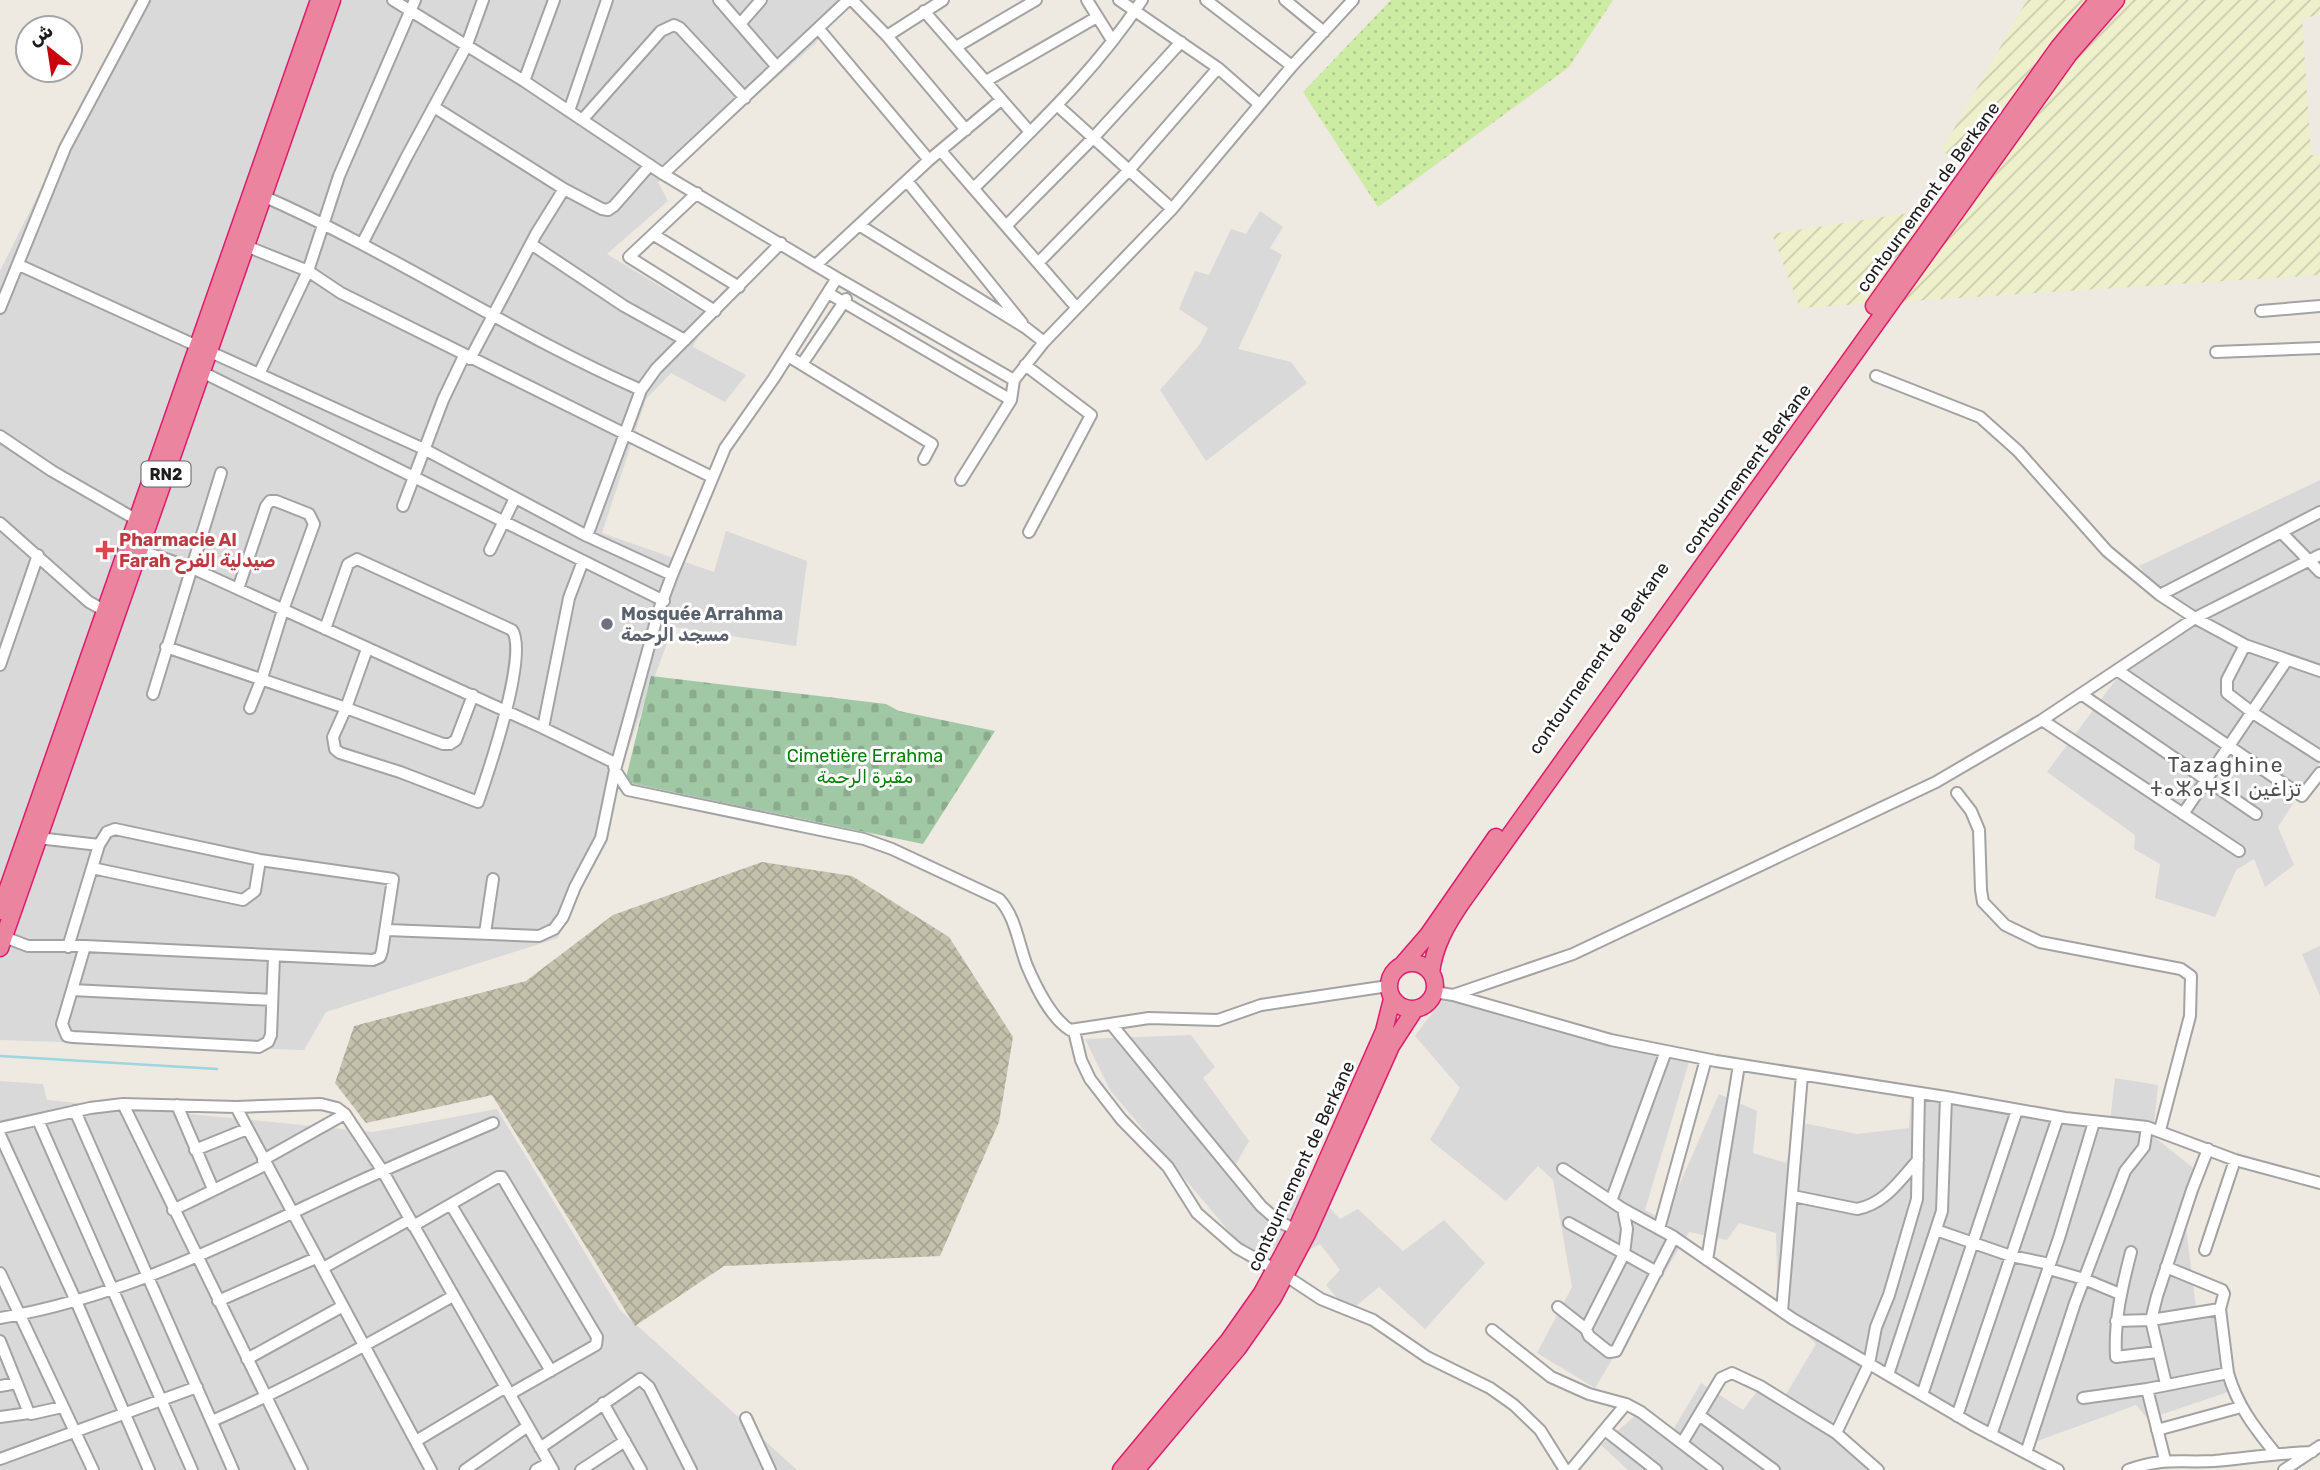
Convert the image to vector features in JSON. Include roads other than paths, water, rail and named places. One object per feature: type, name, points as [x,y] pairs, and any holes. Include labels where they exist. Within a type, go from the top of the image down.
[{"type":"highway","name":"RN2","points":[[134,548],[137,520],[240,244],[318,0]]},
{"type":"highway","name":"RN2","points":[[240,244],[264,196],[332,0]]},
{"type":"highway","name":"contournement de Berkane","points":[[1402,965],[1428,935],[2059,47],[2098,0]]},
{"type":"highway","name":"contournement Berkane","points":[[1432,973],[1440,938],[1462,902],[2069,54],[2116,0]]},
{"type":"highway","name":"RN2","points":[[2,942],[3,914],[110,613],[202,372],[203,348]]},
{"type":"highway","name":"RN2","points":[[3,914],[38,838],[110,613]]},
{"type":"highway","points":[[1422,964],[1432,973],[1434,992],[1427,1004],[1415,1009],[1402,1007],[1390,992],[1392,973],[1402,965],[1422,964]]},
{"type":"highway","name":"contournement de Berkane","points":[[1121,1470],[1281,1273],[1296,1230],[1384,1031],[1390,992]]},
{"type":"highway","points":[[1136,1470],[1244,1340],[1281,1273],[1391,1046],[1415,1009]]},
{"type":"street","points":[[0,308],[65,148],[144,0]]},
{"type":"street","points":[[393,0],[413,6],[467,47],[524,81],[663,174],[1014,380]]},
{"type":"street","points":[[362,244],[467,47],[483,0]]},
{"type":"street","points":[[524,81],[554,0]]},
{"type":"street","points":[[569,111],[607,0]]},
{"type":"street","points":[[719,0],[778,67]]},
{"type":"street","points":[[740,24],[761,0]]},
{"type":"street","points":[[663,174],[850,0],[887,36],[966,130]]},
{"type":"street","points":[[887,36],[943,0]]},
{"type":"street","points":[[956,47],[1036,0]]},
{"type":"street","points":[[1087,0],[1112,40]]},
{"type":"street","points":[[1119,0],[1218,68],[1259,104]]},
{"type":"street","points":[[974,188],[1089,72],[1142,0]]},
{"type":"street","points":[[1206,0],[1292,66]]},
{"type":"street","points":[[1285,0],[1324,32]]},
{"type":"street","points":[[961,480],[1011,400],[1014,380],[1025,365],[1076,307],[1172,209],[1259,104],[1353,0]]},
{"type":"street","points":[[260,374],[307,271],[349,153],[413,6]]},
{"type":"street","points":[[924,11],[1030,132]]},
{"type":"street","points":[[986,80],[1097,17]]},
{"type":"street","points":[[582,120],[661,30],[674,25],[680,28],[745,98]]},
{"type":"street","points":[[818,29],[929,160]]},
{"type":"street","points":[[1006,226],[1181,42]]},
{"type":"street","points":[[1038,264],[1130,169],[1218,68]]},
{"type":"street","points":[[817,264],[929,160],[1002,100]]},
{"type":"street","points":[[1058,106],[1172,209]]},
{"type":"street","points":[[434,107],[596,207],[608,210],[614,206],[650,165]]},
{"type":"street","points":[[942,151],[1076,307]]},
{"type":"street","points":[[907,181],[1026,328]]},
{"type":"street","points":[[402,506],[443,400],[564,189]]},
{"type":"street","points":[[697,193],[629,257],[715,311]]},
{"type":"street","points":[[264,196],[323,222],[492,316],[593,369],[641,390]]},
{"type":"street","points":[[859,225],[1026,328],[1044,342]]},
{"type":"street","points":[[654,235],[739,286]]},
{"type":"street","points":[[587,536],[641,390],[656,369],[781,243]]},
{"type":"street","points":[[240,244],[307,271],[341,293],[712,477]]},
{"type":"street","points":[[531,244],[624,306],[685,340]]},
{"type":"street","points":[[19,265],[424,449],[587,536],[672,575]]},
{"type":"street","points":[[387,930],[538,936],[554,929],[563,917],[575,887],[601,838],[615,770],[659,610],[712,477],[725,448],[837,278]]},
{"type":"street","points":[[803,364],[852,287]]},
{"type":"street","points":[[828,293],[1011,400]]},
{"type":"street","points":[[2262,311],[2320,306]]},
{"type":"street","points":[[2216,352],[2320,348]]},
{"type":"street","points":[[788,356],[932,444],[924,459]]},
{"type":"street","points":[[1025,365],[1091,415],[1029,532]]},
{"type":"street","points":[[202,372],[664,601]]},
{"type":"street","points":[[1876,376],[1980,417],[2018,451],[2107,551],[2160,595],[2194,618],[2245,645],[2320,671]]},
{"type":"street","points":[[0,436],[52,471],[137,520]]},
{"type":"street","points":[[153,694],[221,473]]},
{"type":"street","points":[[490,550],[515,498]]},
{"type":"street","points":[[238,589],[270,501],[309,514],[314,524],[250,708]]},
{"type":"street","points":[[2160,595],[2320,512]]},
{"type":"street","points":[[0,523],[89,602],[110,613]]},
{"type":"street","points":[[2281,532],[2315,558],[2320,572]]},
{"type":"street","points":[[543,728],[569,598],[602,543]]},
{"type":"street","points":[[134,548],[238,589],[603,755],[613,762],[628,790],[864,839],[892,849],[999,899],[1009,914],[1027,965],[1049,1008],[1067,1028],[1074,1031],[1156,1018],[1219,1020],[1261,1005],[1390,992]]},
{"type":"street","points":[[0,665],[38,555]]},
{"type":"street","points":[[1453,995],[1547,964],[1630,929],[1936,782],[1990,753],[2042,720],[2194,618],[2315,558]]},
{"type":"street","points":[[325,629],[348,564],[357,559],[512,630],[517,641],[507,710],[478,802],[400,772],[340,753],[335,748],[333,737],[367,649]]},
{"type":"street","points":[[2245,645],[2227,680],[2227,692],[2253,713],[2320,755]]},
{"type":"street","points":[[166,647],[262,678],[443,744],[456,740],[472,695]]},
{"type":"street","points":[[2183,814],[2287,660]]},
{"type":"street","points":[[2117,670],[2302,796],[2320,773]]},
{"type":"street","points":[[2081,694],[2256,814]]},
{"type":"street","points":[[2042,720],[2239,851]]},
{"type":"street","points":[[1957,793],[1971,811],[1979,830],[1983,902],[2006,925],[2040,942],[2181,969],[2191,976],[2190,1016],[2160,1130]]},
{"type":"street","points":[[2,942],[28,946],[68,947],[85,946],[373,960],[380,957],[382,951],[393,879],[260,860],[115,829],[107,832],[99,845],[68,947]]},
{"type":"street","points":[[38,838],[99,845]]},
{"type":"street","points":[[92,868],[243,900],[256,891],[260,860]]},
{"type":"street","points":[[485,933],[494,879]]},
{"type":"street","points":[[85,946],[62,1024],[67,1036],[259,1047],[268,1042],[271,1035],[274,956]]},
{"type":"street","points":[[72,990],[272,1000]]},
{"type":"street","points":[[1434,992],[1611,1040],[1706,1059],[2058,1117],[2147,1127],[2235,1160],[2320,1183]]},
{"type":"street","points":[[1112,1025],[1261,1206],[1279,1221],[1296,1230]]},
{"type":"street","points":[[1074,1031],[1081,1060],[1090,1079],[1121,1119],[1167,1167],[1197,1213],[1237,1248],[1321,1299],[1373,1320],[1427,1357],[1490,1388],[1514,1405],[1540,1430],[1565,1470]]},
{"type":"street","points":[[1611,1201],[1666,1051]]},
{"type":"street","points":[[1660,1229],[1706,1059]]},
{"type":"street","points":[[1707,1260],[1739,1065]]},
{"type":"street","points":[[1782,1311],[1802,1074]]},
{"type":"street","points":[[1836,1433],[1870,1364],[1878,1319],[1889,1295],[1917,1199],[1919,1093]]},
{"type":"street","points":[[1888,1376],[1944,1199],[1946,1097]]},
{"type":"street","points":[[123,1104],[302,1470]]},
{"type":"street","points":[[0,1128],[75,1111],[123,1104],[236,1107],[321,1104],[337,1108],[345,1114],[382,1170],[551,1467],[536,1470]]},
{"type":"street","points":[[177,1105],[213,1189]]},
{"type":"street","points":[[236,1107],[431,1470]]},
{"type":"street","points":[[1922,1395],[2017,1110]]},
{"type":"street","points":[[75,1111],[233,1470]]},
{"type":"street","points":[[173,1210],[264,1162],[345,1114]]},
{"type":"street","points":[[1958,1416],[2058,1117]]},
{"type":"street","points":[[38,1120],[192,1470]]},
{"type":"street","points":[[1991,1435],[2050,1267],[2094,1122]]},
{"type":"street","points":[[0,1318],[76,1301],[148,1277],[198,1257],[382,1170],[493,1123]]},
{"type":"street","points":[[2026,1453],[2084,1279],[2125,1171],[2144,1147],[2147,1127]]},
{"type":"street","points":[[195,1150],[247,1129]]},
{"type":"street","points":[[0,1135],[149,1470]]},
{"type":"street","points":[[2166,1384],[2151,1320],[2166,1267],[2207,1149]]},
{"type":"street","points":[[1793,1196],[1857,1209],[1865,1208],[1884,1198],[1918,1160]]},
{"type":"street","points":[[2205,1250],[2235,1160]]},
{"type":"street","points":[[1563,1169],[1623,1209],[1674,1237],[1782,1311],[1888,1376],[2058,1470]]},
{"type":"street","points":[[323,1268],[451,1205],[498,1177],[505,1180],[597,1337],[596,1345],[551,1371],[416,1441]]},
{"type":"street","points":[[451,1205],[551,1371]]},
{"type":"street","points":[[1586,1329],[1625,1254],[1627,1229],[1623,1209]]},
{"type":"street","points":[[1569,1223],[1657,1272]]},
{"type":"street","points":[[1936,1230],[2050,1267],[2120,1294]]},
{"type":"street","points":[[1558,1307],[1586,1329],[1589,1336],[1608,1352],[1616,1351],[1674,1237]]},
{"type":"street","points":[[2131,1252],[2116,1321],[2117,1357],[2157,1352]]},
{"type":"street","points":[[218,1301],[316,1258]]},
{"type":"street","points":[[2166,1267],[2222,1290],[2224,1294],[2220,1309],[2228,1373],[2234,1393],[2241,1407],[2275,1453]]},
{"type":"street","points":[[0,1273],[93,1470]]},
{"type":"street","points":[[212,1421],[266,1398],[453,1296]]},
{"type":"street","points":[[247,1359],[343,1306]]},
{"type":"street","points":[[2116,1321],[2151,1320],[2220,1309]]},
{"type":"street","points":[[1492,1330],[1551,1377],[1641,1412],[1717,1470]]},
{"type":"street","points":[[0,1341],[29,1413]]},
{"type":"street","points":[[1682,1443],[1721,1378],[1732,1373],[1760,1386],[1836,1433],[1878,1470]]},
{"type":"street","points":[[2083,1398],[2228,1373]]},
{"type":"street","points":[[540,1448],[635,1380],[643,1380],[691,1470]]},
{"type":"street","points":[[0,1386],[17,1383]]},
{"type":"street","points":[[0,1460],[197,1387]]},
{"type":"street","points":[[2147,1389],[2165,1460]]},
{"type":"street","points":[[603,1403],[641,1470]]},
{"type":"street","points":[[1571,1470],[1626,1404]]},
{"type":"street","points":[[0,1418],[29,1413],[31,1415],[62,1407]]},
{"type":"street","points":[[2157,1430],[2241,1407]]},
{"type":"street","points":[[1699,1415],[1774,1470]]},
{"type":"street","points":[[746,1418],[770,1470]]},
{"type":"street","points":[[465,1470],[528,1426]]},
{"type":"street","points":[[1605,1430],[1656,1470]]},
{"type":"street","points":[[581,1470],[625,1441]]},
{"type":"street","points":[[2128,1470],[2165,1460],[2213,1461],[2316,1449]]},
{"type":"street","points":[[2284,1470],[2316,1449]]},
{"type":"waterway","points":[[0,1056],[217,1069]]},
{"type":"place","name":"Pharmacie Al Farah صيدلية الفرح","points":[[105,550]]},
{"type":"place","name":"Mosquée Arrahma مسجد الرحمة","points":[[607,624]]},
{"type":"district","name":"Tazaghine ⵜⴰⵣⴰⵖⵉⵏ تزاغين","points":[[2226,777]]},
{"type":"park label","name":"Cimetière Errahma مقبرة الرحمة","points":[[865,766]]}]
